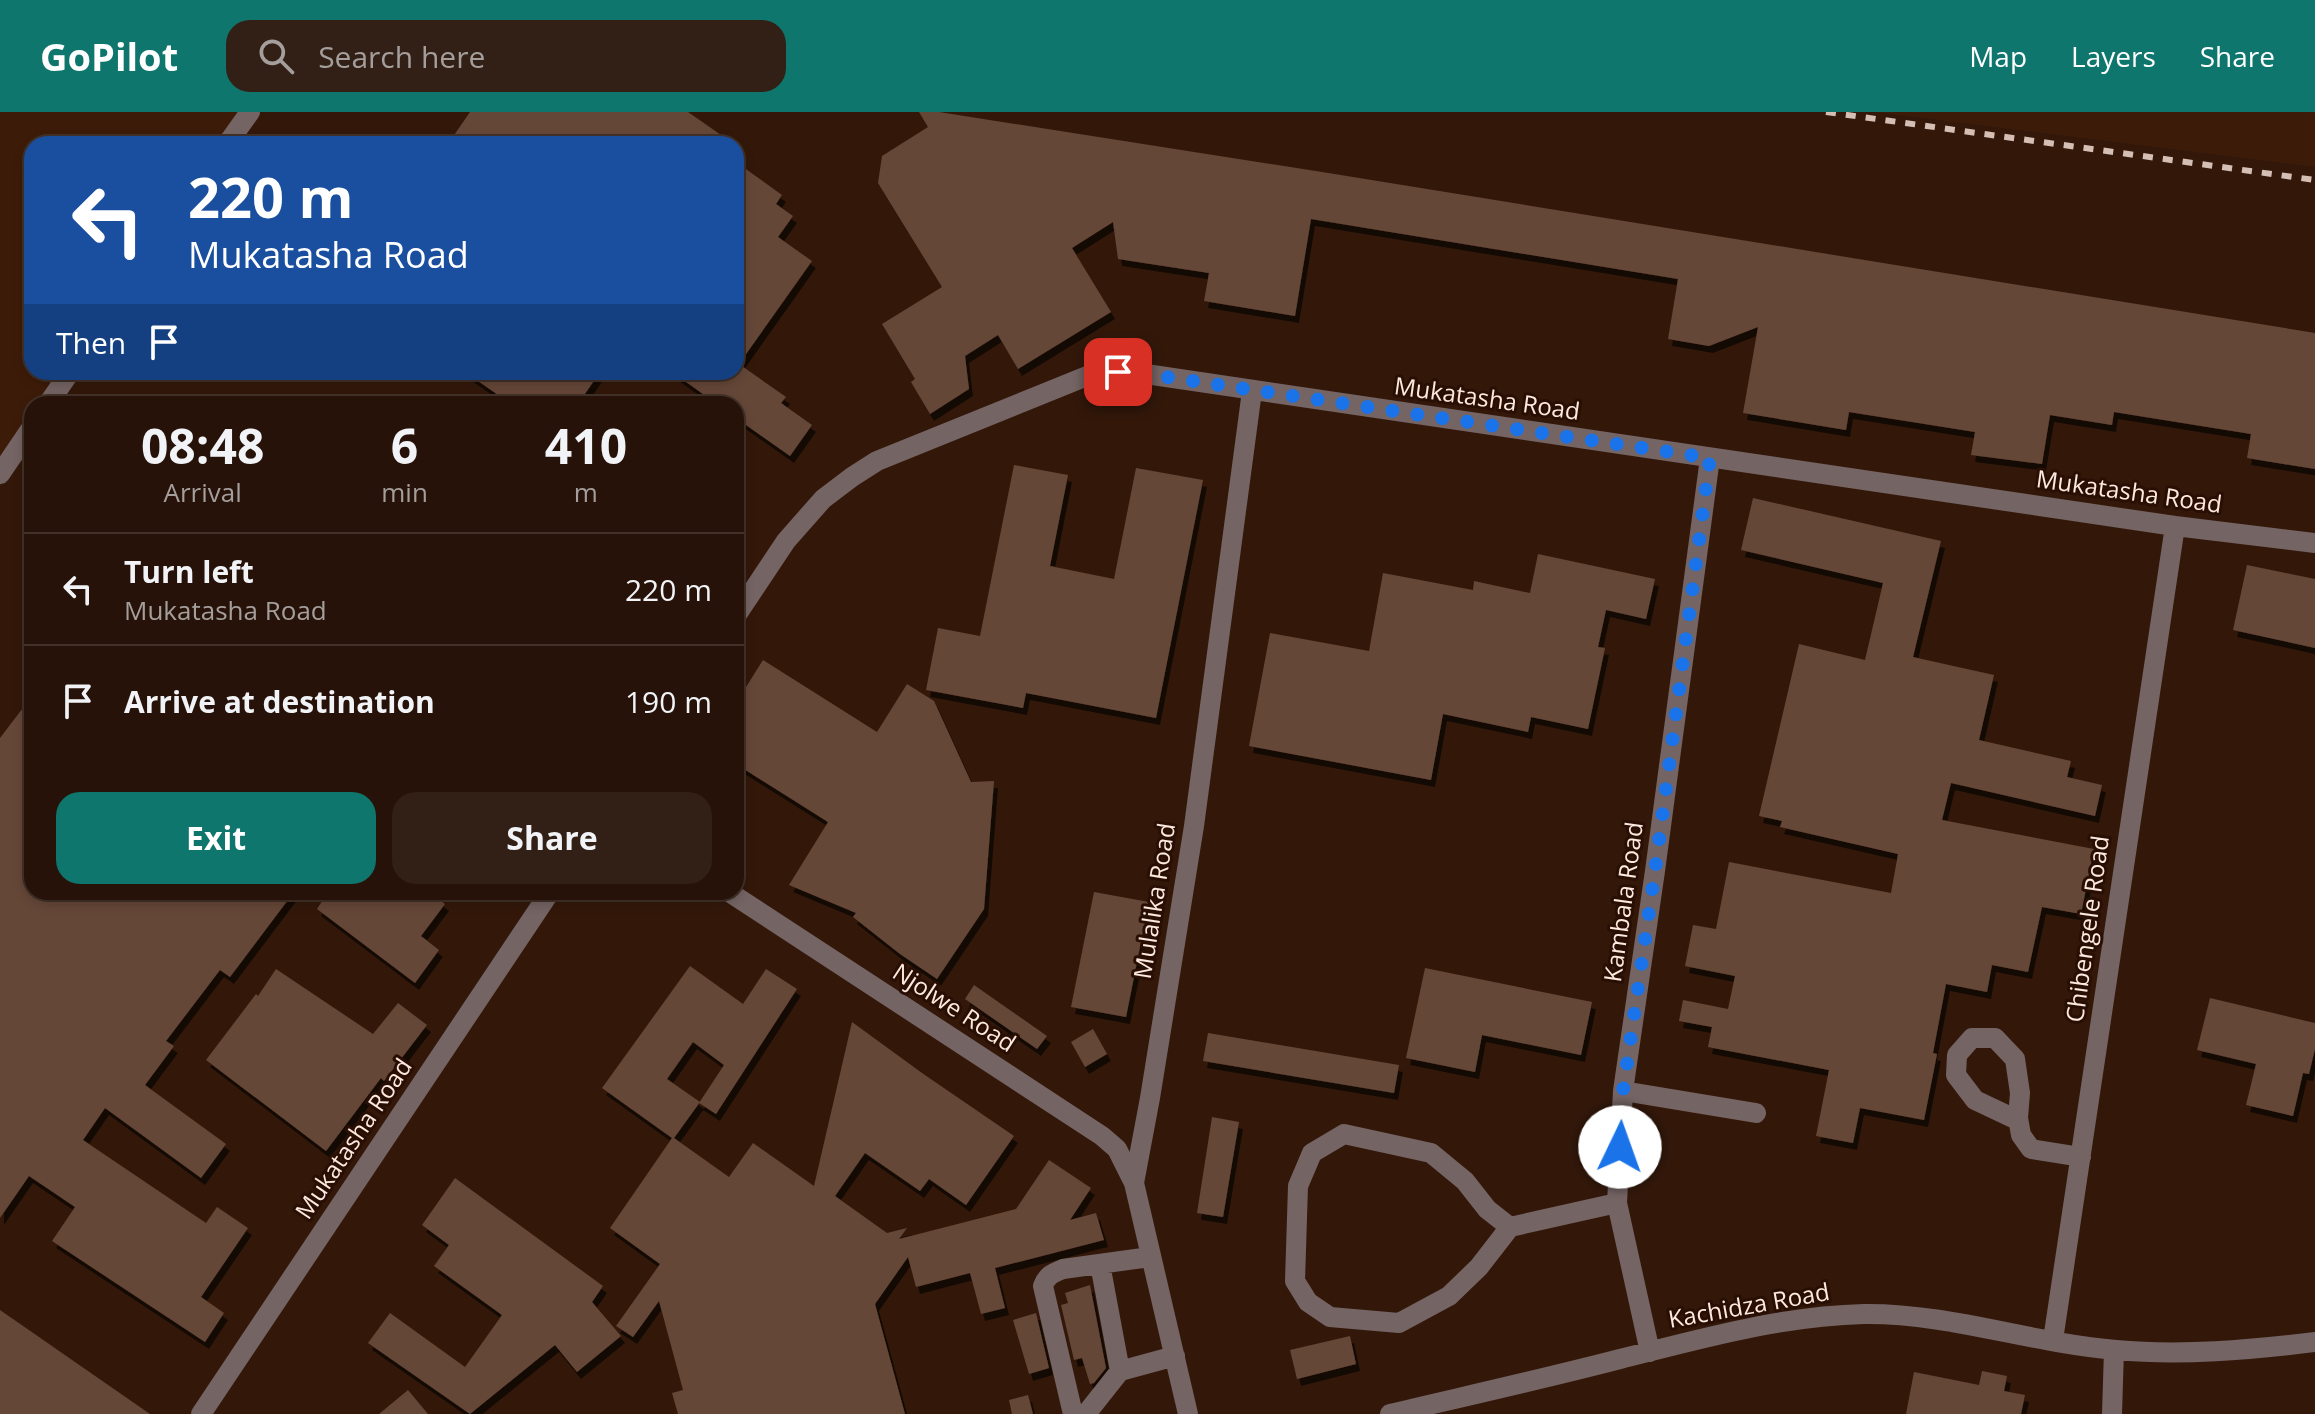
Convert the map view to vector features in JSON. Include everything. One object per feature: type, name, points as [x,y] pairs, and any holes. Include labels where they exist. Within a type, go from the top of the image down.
[{"type":"street","points":[[233,136],[250,112]]},
{"type":"street","name":"Mukatasha Road","points":[[744,604],[786,541],[823,499],[877,461],[1092,374],[1139,373],[2175,526],[2315,543]]},
{"type":"street","name":"Mulalika Road","points":[[1188,1414],[1134,1183],[1194,826],[1252,391]]},
{"type":"street","points":[[0,474],[24,439]]},
{"type":"street","name":"Kambala Road","points":[[1650,1352],[1617,1203],[1623,1091],[1710,458]]},
{"type":"street","name":"Chibengele Road","points":[[2053,1340],[2175,526]]},
{"type":"street","name":"Mukatasha Road","points":[[201,1414],[545,900]]},
{"type":"street","name":"Njolwe Road","points":[[741,900],[1102,1136],[1117,1149],[1134,1183]]},
{"type":"street","points":[[1623,1091],[1756,1113]]},
{"type":"street","points":[[2018,1118],[2021,1135],[2031,1149],[2081,1157]]},
{"type":"street","points":[[1510,1227],[1487,1209],[1465,1181],[1431,1153],[1344,1134],[1312,1153],[1298,1186],[1295,1281],[1308,1302],[1330,1317],[1399,1323],[1449,1296],[1479,1267],[1510,1227],[1617,1203]]},
{"type":"street","points":[[1073,1414],[1043,1286],[1052,1273],[1063,1269],[1150,1257]]},
{"type":"street","points":[[1100,1264],[1120,1371]]},
{"type":"street","name":"Kachidza Road","points":[[1390,1414],[1808,1317],[1867,1314],[1914,1317],[2114,1350],[2208,1353],[2315,1342]]},
{"type":"street","points":[[2112,1414],[2114,1350]]},
{"type":"street","points":[[1086,1414],[1120,1371],[1175,1356]]},
{"type":"shaded area","points":[[0,112],[255,112],[239,136],[24,136],[24,380],[72,380],[60,396],[24,396],[24,450],[0,487]]},
{"type":"shaded area","points":[[1875,112],[2315,112],[2315,167]]},
{"type":"building","points":[[470,112],[688,112],[722,136],[454,136]]},
{"type":"building","points":[[919,112],[939,112],[1322,172],[2315,333],[2315,469],[2247,458],[2251,434],[2114,412],[2112,425],[2050,415],[2042,464],[1971,455],[1975,432],[1849,412],[1846,430],[1743,413],[1758,327],[1709,346],[1668,339],[1678,279],[1311,219],[1295,316],[1204,301],[1209,273],[1118,259],[1113,222],[1072,248],[1111,312],[1018,369],[998,335],[965,356],[969,389],[930,414],[911,382],[915,379],[882,324],[942,287],[878,183],[882,156],[928,127]]},
{"type":"building","points":[[744,168],[782,195],[776,204],[793,216],[778,237],[812,261],[744,357]]},
{"type":"building","points":[[744,368],[786,397],[781,403],[812,425],[790,456],[744,424],[744,396],[706,396],[683,380],[744,380]]},
{"type":"building","points":[[476,380],[594,380],[584,396],[500,396]]},
{"type":"building","points":[[1014,465],[1068,475],[1050,566],[1114,579],[1136,468],[1203,480],[1156,718],[1026,693],[1023,708],[926,690],[938,628],[980,636]]},
{"type":"building","points":[[1753,498],[1941,541],[1913,657],[1994,675],[1979,740],[2071,761],[2067,777],[2102,785],[2095,816],[1951,783],[1942,820],[2094,849],[2081,914],[2042,907],[2028,972],[1992,965],[1987,992],[1946,984],[1924,1120],[1860,1108],[1853,1143],[1816,1136],[1829,1070],[1708,1047],[1712,1027],[1679,1021],[1683,1000],[1728,1009],[1735,976],[1685,966],[1693,925],[1716,929],[1729,862],[1891,893],[1898,854],[1780,827],[1782,821],[1759,816],[1799,644],[1865,660],[1883,583],[1741,550]]},
{"type":"building","points":[[1538,554],[1655,579],[1646,619],[1606,610],[1598,647],[1605,648],[1588,729],[1531,717],[1528,732],[1443,714],[1431,780],[1249,746],[1270,633],[1369,651],[1383,573],[1473,590],[1474,581],[1530,593]]},
{"type":"building","points":[[2247,565],[2315,579],[2315,648],[2233,630]]},
{"type":"building","points":[[763,660],[877,732],[907,684],[934,701],[971,782],[994,781],[984,909],[937,979],[853,917],[856,913],[789,885],[828,822],[744,769],[744,690]]},
{"type":"building","points":[[24,706],[24,900],[288,900],[230,977],[220,970],[166,1041],[174,1046],[145,1085],[226,1144],[201,1178],[105,1108],[83,1140],[206,1223],[217,1207],[248,1228],[201,1297],[224,1313],[205,1342],[52,1241],[75,1207],[29,1176],[0,1218],[0,738]]},
{"type":"building","points":[[1094,892],[1149,902],[1126,1017],[1071,1007]]},
{"type":"building","points":[[323,900],[440,900],[445,904],[421,936],[439,950],[415,983],[317,909]]},
{"type":"building","points":[[690,966],[743,1004],[766,969],[797,989],[716,1114],[699,1103],[674,1138],[729,1177],[753,1143],[814,1186],[852,1022],[1014,1136],[966,1205],[929,1179],[920,1191],[865,1153],[835,1196],[887,1233],[907,1228],[899,1239],[1016,1209],[1049,1160],[1091,1188],[1070,1220],[1096,1213],[1104,1240],[995,1268],[1005,1308],[981,1314],[970,1273],[916,1287],[908,1257],[875,1304],[905,1414],[678,1414],[672,1393],[683,1390],[659,1301],[633,1337],[616,1326],[660,1264],[610,1228],[672,1138],[602,1088]],"holes":[[[693,1042],[724,1065],[700,1102],[667,1079]]]},
{"type":"building","points":[[1425,968],[1592,1002],[1581,1055],[1482,1035],[1475,1072],[1406,1058]]},
{"type":"building","points":[[276,969],[373,1034],[398,1003],[427,1025],[384,1081],[381,1078],[326,1151],[206,1060]]},
{"type":"building","points":[[974,985],[1047,1036],[1037,1049],[965,999]]},
{"type":"building","points":[[2210,998],[2315,1023],[2315,1049],[2309,1074],[2303,1073],[2293,1116],[2246,1105],[2256,1064],[2197,1050]]},
{"type":"building","points":[[1093,1029],[1107,1054],[1085,1067],[1071,1042]]},
{"type":"building","points":[[1208,1033],[1399,1065],[1394,1093],[1203,1061]]},
{"type":"building","points":[[1212,1117],[1239,1122],[1223,1217],[1197,1213]]},
{"type":"building","points":[[455,1178],[603,1286],[592,1302],[621,1336],[577,1372],[555,1345],[470,1414],[368,1343],[390,1313],[465,1367],[502,1315],[434,1266],[449,1245],[422,1225]]},
{"type":"building","points":[[1090,1285],[1106,1368],[1090,1384],[1082,1358],[1074,1360],[1061,1305],[1068,1303],[1065,1293]]},
{"type":"building","points":[[0,1310],[150,1414],[0,1414]]},
{"type":"building","points":[[1036,1313],[1049,1368],[1029,1374],[1013,1320]]},
{"type":"building","points":[[1350,1336],[1356,1364],[1297,1379],[1290,1350]]},
{"type":"building","points":[[1982,1371],[2007,1376],[2004,1391],[2025,1395],[2021,1414],[1906,1414],[1914,1372],[1979,1385]]},
{"type":"building","points":[[408,1390],[428,1414],[379,1414]]},
{"type":"building","points":[[1028,1395],[1033,1414],[1012,1414],[1009,1400]]},
{"type":"railway","points":[[1826,112],[2315,180]]},
{"type":"route","points":[[1118,372],[1710,458],[1623,1091],[1620,1147]]}]
